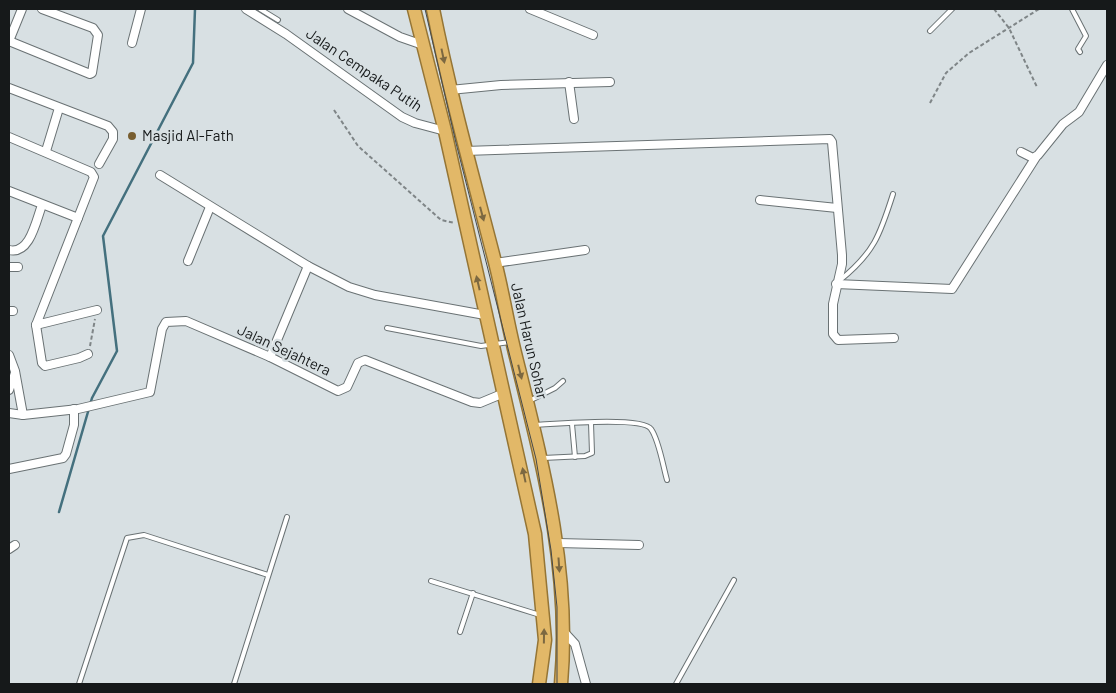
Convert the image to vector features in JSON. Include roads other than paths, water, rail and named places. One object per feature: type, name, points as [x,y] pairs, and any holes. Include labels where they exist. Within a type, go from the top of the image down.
[{"type":"highway","points":[[414,9],[444,131],[536,534],[545,640],[539,684]]},
{"type":"highway","name":"Jalan Harun Sohar","points":[[433,9],[450,90],[495,263],[558,543],[564,632],[561,684]]},
{"type":"street","points":[[22,9],[9,41],[90,74],[92,73],[98,35],[93,28],[42,9]]},
{"type":"street","points":[[132,43],[141,9]]},
{"type":"street","name":"Jalan Cempaka Putih","points":[[246,9],[286,34],[402,117],[415,124],[444,131]]},
{"type":"street","points":[[348,9],[400,37],[423,45]]},
{"type":"street","points":[[530,9],[593,35]]},
{"type":"street","points":[[836,284],[952,289],[1036,157],[1063,124],[1079,112],[1107,65]]},
{"type":"street","points":[[569,82],[574,119]]},
{"type":"street","points":[[450,90],[500,85],[610,82]]},
{"type":"street","points":[[9,88],[110,128],[113,139],[99,164]]},
{"type":"street","points":[[46,151],[59,108]]},
{"type":"street","points":[[9,137],[46,151],[93,175],[36,325],[42,363],[45,366],[88,354]]},
{"type":"street","points":[[465,151],[827,138],[832,142],[842,264],[832,304],[833,334],[835,339],[894,338]]},
{"type":"street","points":[[1021,152],[1036,157]]},
{"type":"street","points":[[160,175],[308,266],[361,292],[485,315]]},
{"type":"street","points":[[9,191],[78,218]]},
{"type":"street","points":[[760,200],[837,208]]},
{"type":"street","points":[[9,250],[20,250],[27,244],[42,205]]},
{"type":"street","points":[[188,261],[210,207]]},
{"type":"street","points":[[495,263],[584,250]]},
{"type":"street","points":[[9,266],[18,267]]},
{"type":"street","points":[[270,357],[308,266]]},
{"type":"street","points":[[36,325],[97,310]]},
{"type":"street","name":"Jalan Sejahtera","points":[[76,409],[150,392],[162,330],[166,322],[177,320],[186,320],[270,357],[338,390],[347,387],[358,363],[365,360],[472,402],[480,403],[504,393]]},
{"type":"street","points":[[9,355],[15,371],[23,415]]},
{"type":"street","points":[[9,390],[15,371]]},
{"type":"street","points":[[9,413],[23,415],[76,409],[74,425],[66,454],[63,458],[9,469]]},
{"type":"street","points":[[558,543],[639,545]]},
{"type":"street","points":[[564,632],[576,644],[586,684]]},
{"type":"lane","points":[[260,9],[278,20]]},
{"type":"lane","points":[[930,31],[952,9]]},
{"type":"lane","points":[[1072,9],[1086,36],[1078,49],[1080,52]]},
{"type":"lane","points":[[836,284],[867,255],[879,237],[893,194]]},
{"type":"lane","points":[[386,328],[481,346],[512,342]]},
{"type":"lane","points":[[527,402],[554,388],[563,381]]},
{"type":"lane","points":[[532,425],[640,422],[650,427],[667,480]]},
{"type":"lane","points":[[540,458],[575,457],[592,453],[591,423]]},
{"type":"lane","points":[[572,424],[575,457]]},
{"type":"lane","points":[[234,684],[287,517]]},
{"type":"lane","points":[[79,684],[127,538],[144,535],[268,575]]},
{"type":"lane","points":[[676,684],[734,580]]},
{"type":"lane","points":[[431,581],[544,617]]},
{"type":"lane","points":[[460,632],[473,593]]},
{"type":"waterway","points":[[59,512],[92,398],[117,351],[103,236],[193,63],[195,9]]},
{"type":"tram line","points":[[425,9],[456,143],[536,459],[551,550],[557,607],[557,684]]},
{"type":"place","name":"Masjid Al-Fath","points":[[132,136]]}]
